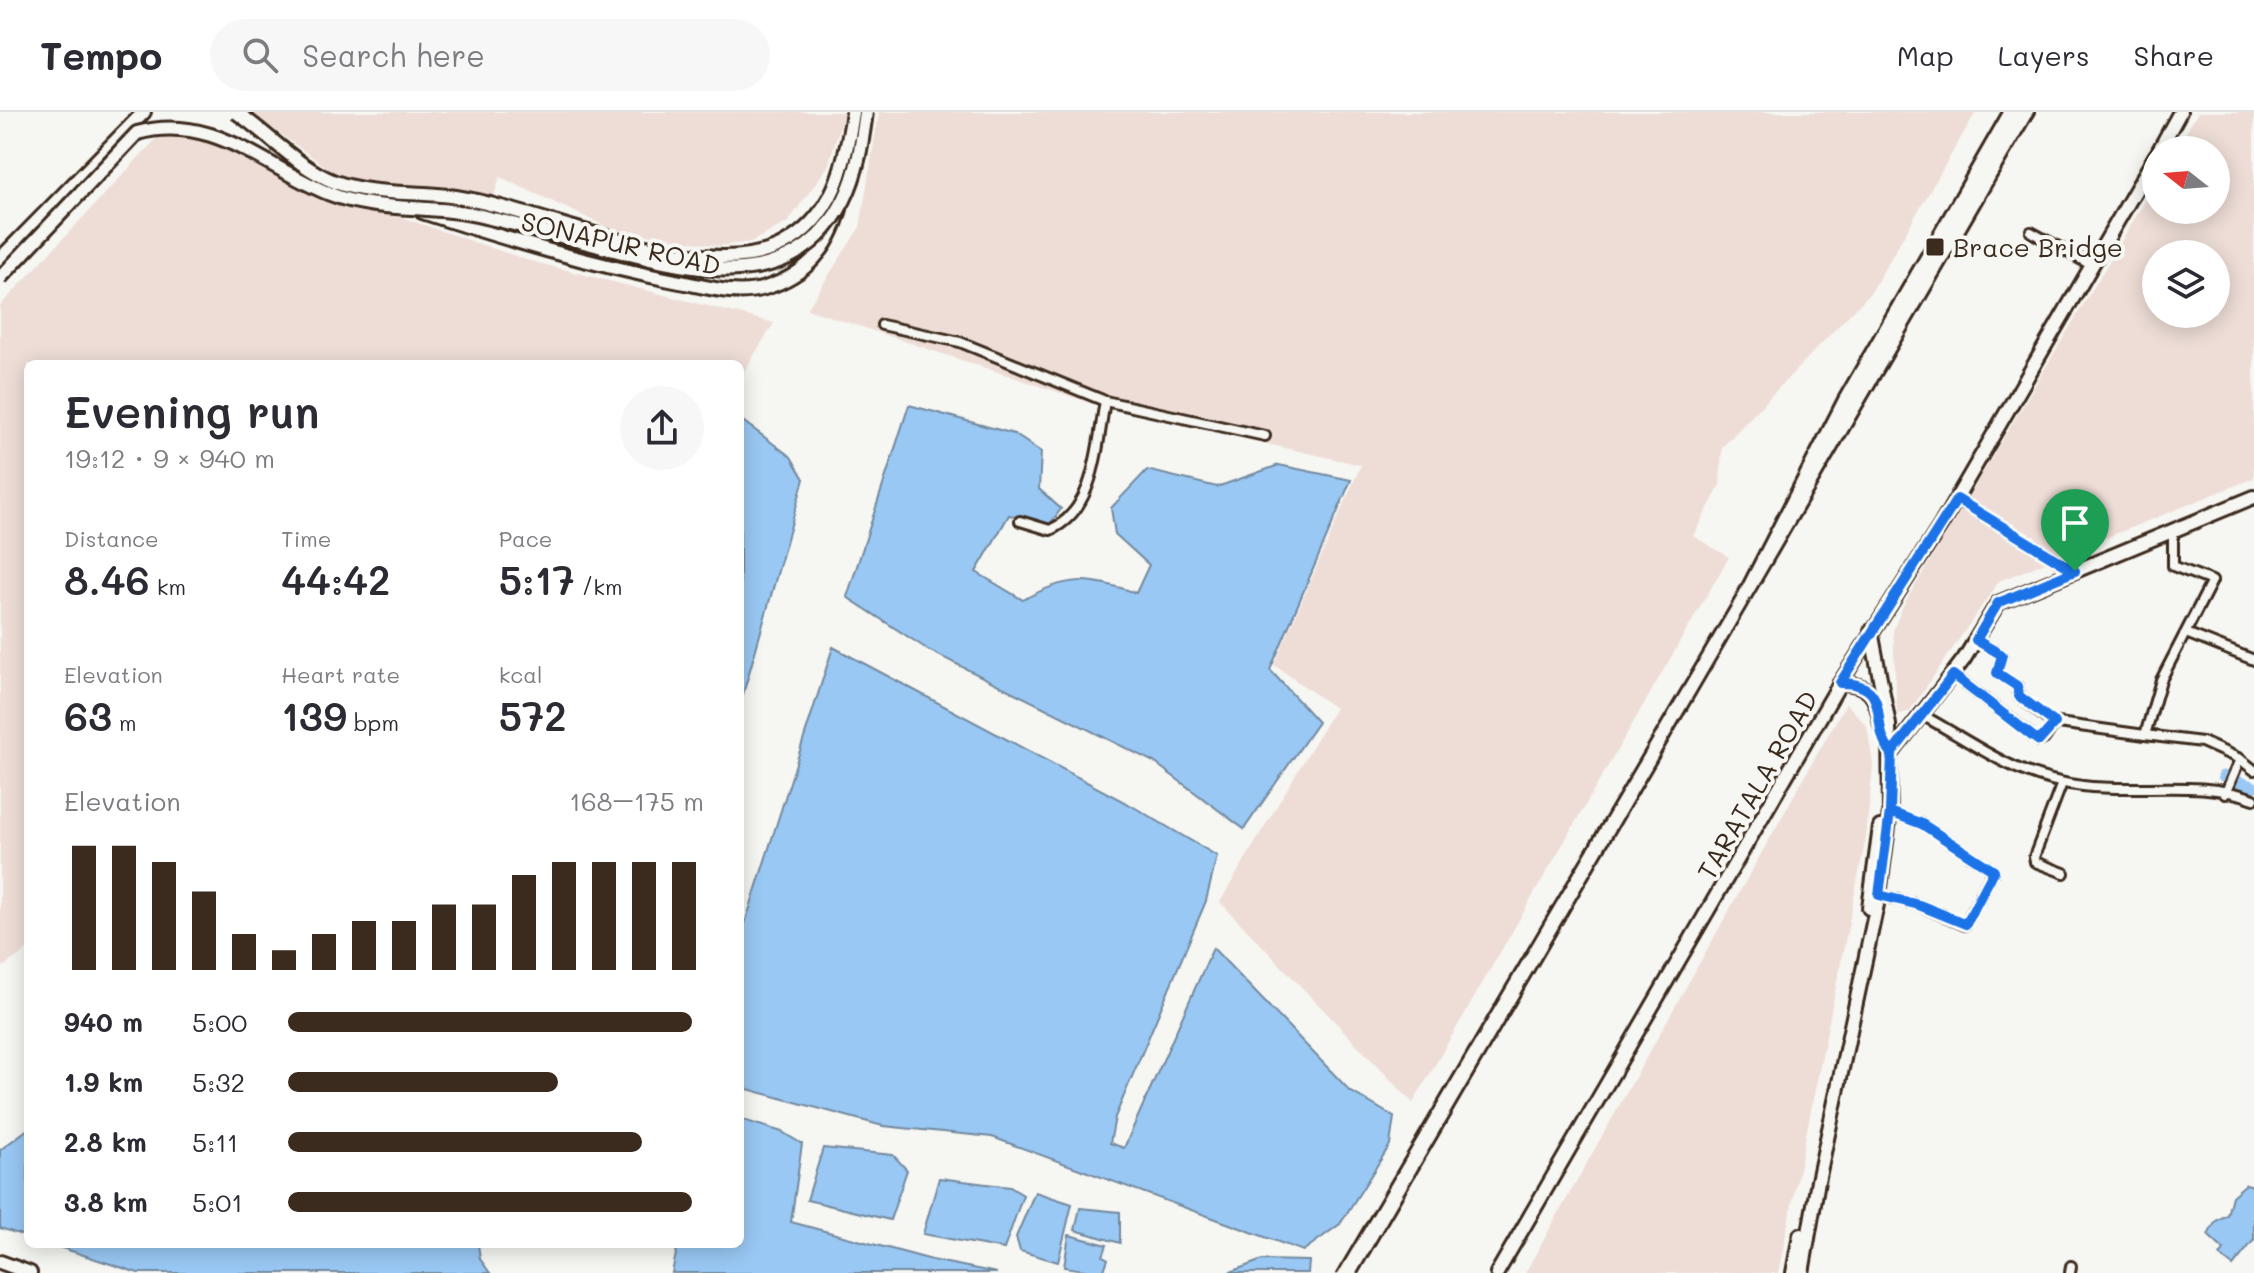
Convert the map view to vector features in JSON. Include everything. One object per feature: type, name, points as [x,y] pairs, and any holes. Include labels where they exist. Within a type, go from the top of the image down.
[{"type":"main road","points":[[0,259],[144,112]]},
{"type":"main road","points":[[234,115],[300,163],[350,187],[456,197],[668,251],[725,258],[771,250],[812,223],[838,180],[853,112]]},
{"type":"main road","points":[[234,115],[292,173],[347,199],[454,210],[666,264],[725,271],[776,262],[800,249],[821,232],[839,210],[851,184],[864,112]]},
{"type":"main road","name":"SONAPUR ROAD","points":[[234,115],[298,163],[340,188],[590,264],[732,292],[763,288],[790,277],[822,253],[833,233],[864,112]]},
{"type":"main road","points":[[2167,136],[2180,112]]},
{"type":"main road","points":[[0,278],[137,133],[167,115]]},
{"type":"main road","name":"TARATALA ROAD","points":[[1497,1273],[1840,683],[1957,499],[2142,180]]},
{"type":"main road","points":[[1888,749],[1922,715],[1953,675],[1998,603],[2254,497]]},
{"type":"main road","points":[[1802,1273],[1818,1181],[1879,895],[1890,812],[1886,703],[1871,631]]},
{"type":"main road","points":[[1793,1273],[1869,907],[1883,813],[1888,749],[1878,707],[1869,689],[1859,683],[1840,683]]},
{"type":"main road","points":[[0,1262],[30,1273]]},
{"type":"street","points":[[2031,232],[2093,266]]},
{"type":"street","points":[[882,325],[960,342],[1105,401],[1265,436]]},
{"type":"street","points":[[1020,521],[1050,530],[1062,523],[1084,496],[1105,401]]},
{"type":"street","points":[[1957,499],[2075,571]]},
{"type":"street","points":[[2145,735],[2161,680],[2212,579],[2173,566],[2173,532]]},
{"type":"street","points":[[2186,633],[2254,660]]},
{"type":"street","points":[[1976,640],[2002,655],[1997,673],[2017,686],[2019,696],[2044,719],[2202,742],[2240,759],[2254,770]]},
{"type":"street","points":[[1953,675],[2039,741],[2055,723]]},
{"type":"street","points":[[1922,715],[2015,770],[2062,783],[2185,788],[2254,799]]},
{"type":"street","points":[[2225,794],[2240,759]]},
{"type":"street","points":[[2062,783],[2034,860],[2064,873]]},
{"type":"street","points":[[1879,895],[1919,905],[1965,925],[1994,871],[1922,824],[1890,812]]},
{"type":"shaded area","points":[[250,112],[844,112],[828,166],[788,222],[751,242],[718,246],[611,229],[500,177],[493,199],[340,177]]},
{"type":"shaded area","points":[[879,112],[1976,112],[1871,292],[1722,447],[1720,486],[1693,536],[1729,557],[1413,1103],[1220,902],[1335,708],[1274,665],[1361,465],[1103,407],[807,309],[860,227]]},
{"type":"shaded area","points":[[2198,112],[2254,112],[2254,478],[1999,581],[1909,712],[1897,714],[1893,630],[1903,606],[2142,206],[2142,224],[2230,224],[2230,136],[2184,136]]},
{"type":"shaded area","points":[[172,122],[296,172],[339,196],[527,260],[774,323],[744,372],[744,360],[24,360],[24,952],[0,969],[0,306]]},
{"type":"shaded area","points":[[1846,703],[1867,726],[1873,764],[1866,838],[1778,1273],[1525,1273]]},
{"type":"water","points":[[909,405],[1014,434],[1041,452],[1039,489],[1061,509],[1050,524],[1009,515],[976,572],[1023,600],[1053,586],[1079,581],[1105,584],[1136,593],[1149,565],[1115,534],[1111,508],[1147,470],[1217,487],[1279,465],[1351,480],[1270,670],[1318,722],[1244,829],[1154,762],[930,651],[847,597]]},
{"type":"water","points":[[744,422],[791,457],[804,479],[744,691]]},
{"type":"water","points":[[833,647],[1132,806],[1217,856],[1206,901],[1115,1117],[1110,1143],[1124,1148],[1213,948],[1350,1091],[1394,1117],[1390,1145],[1340,1224],[1303,1251],[992,1137],[883,1126],[744,1088],[744,926]]},
{"type":"water","points":[[744,1120],[782,1132],[802,1144],[791,1222],[932,1260],[997,1273],[672,1273],[677,1248],[744,1248]]},
{"type":"water","points":[[24,1132],[24,1236],[0,1228],[0,1150]]},
{"type":"water","points":[[823,1148],[893,1155],[907,1170],[890,1220],[807,1200]]},
{"type":"water","points":[[939,1178],[1010,1187],[1023,1195],[1004,1249],[923,1234]]},
{"type":"water","points":[[2246,1184],[2254,1186],[2254,1240],[2233,1266],[2220,1256],[2224,1250],[2208,1235],[2216,1221],[2227,1215],[2232,1196]]},
{"type":"water","points":[[1035,1192],[1072,1204],[1058,1262],[1020,1251],[1016,1237]]},
{"type":"water","points":[[1080,1208],[1120,1212],[1120,1243],[1075,1230]]},
{"type":"water","points":[[1069,1235],[1107,1245],[1103,1256],[1108,1259],[1103,1273],[1064,1267]]},
{"type":"water","points":[[62,1248],[479,1248],[480,1259],[490,1273],[138,1273]]},
{"type":"water","points":[[1262,1260],[1309,1261],[1308,1273],[1228,1273]]},
{"type":"waterway","points":[[2223,776],[2254,787]]},
{"type":"railway","points":[[1337,1273],[1735,598],[1838,397],[2002,112]]},
{"type":"railway","points":[[1358,1273],[2035,112]]},
{"type":"place","name":"Brace Bridge","points":[[1935,247]]},
{"type":"route","points":[[2075,571],[1998,603],[1976,640],[2004,656],[1997,673],[2017,686],[2019,696],[2044,719],[2055,723],[2044,739],[2039,741],[1953,675],[1892,753],[1890,812],[1922,824],[1994,871],[1966,924],[1905,900],[1879,895],[1890,812],[1892,753],[1884,745],[1880,713],[1869,689],[1859,683],[1840,683],[1871,631],[1957,499],[2008,533],[2075,571]]}]
